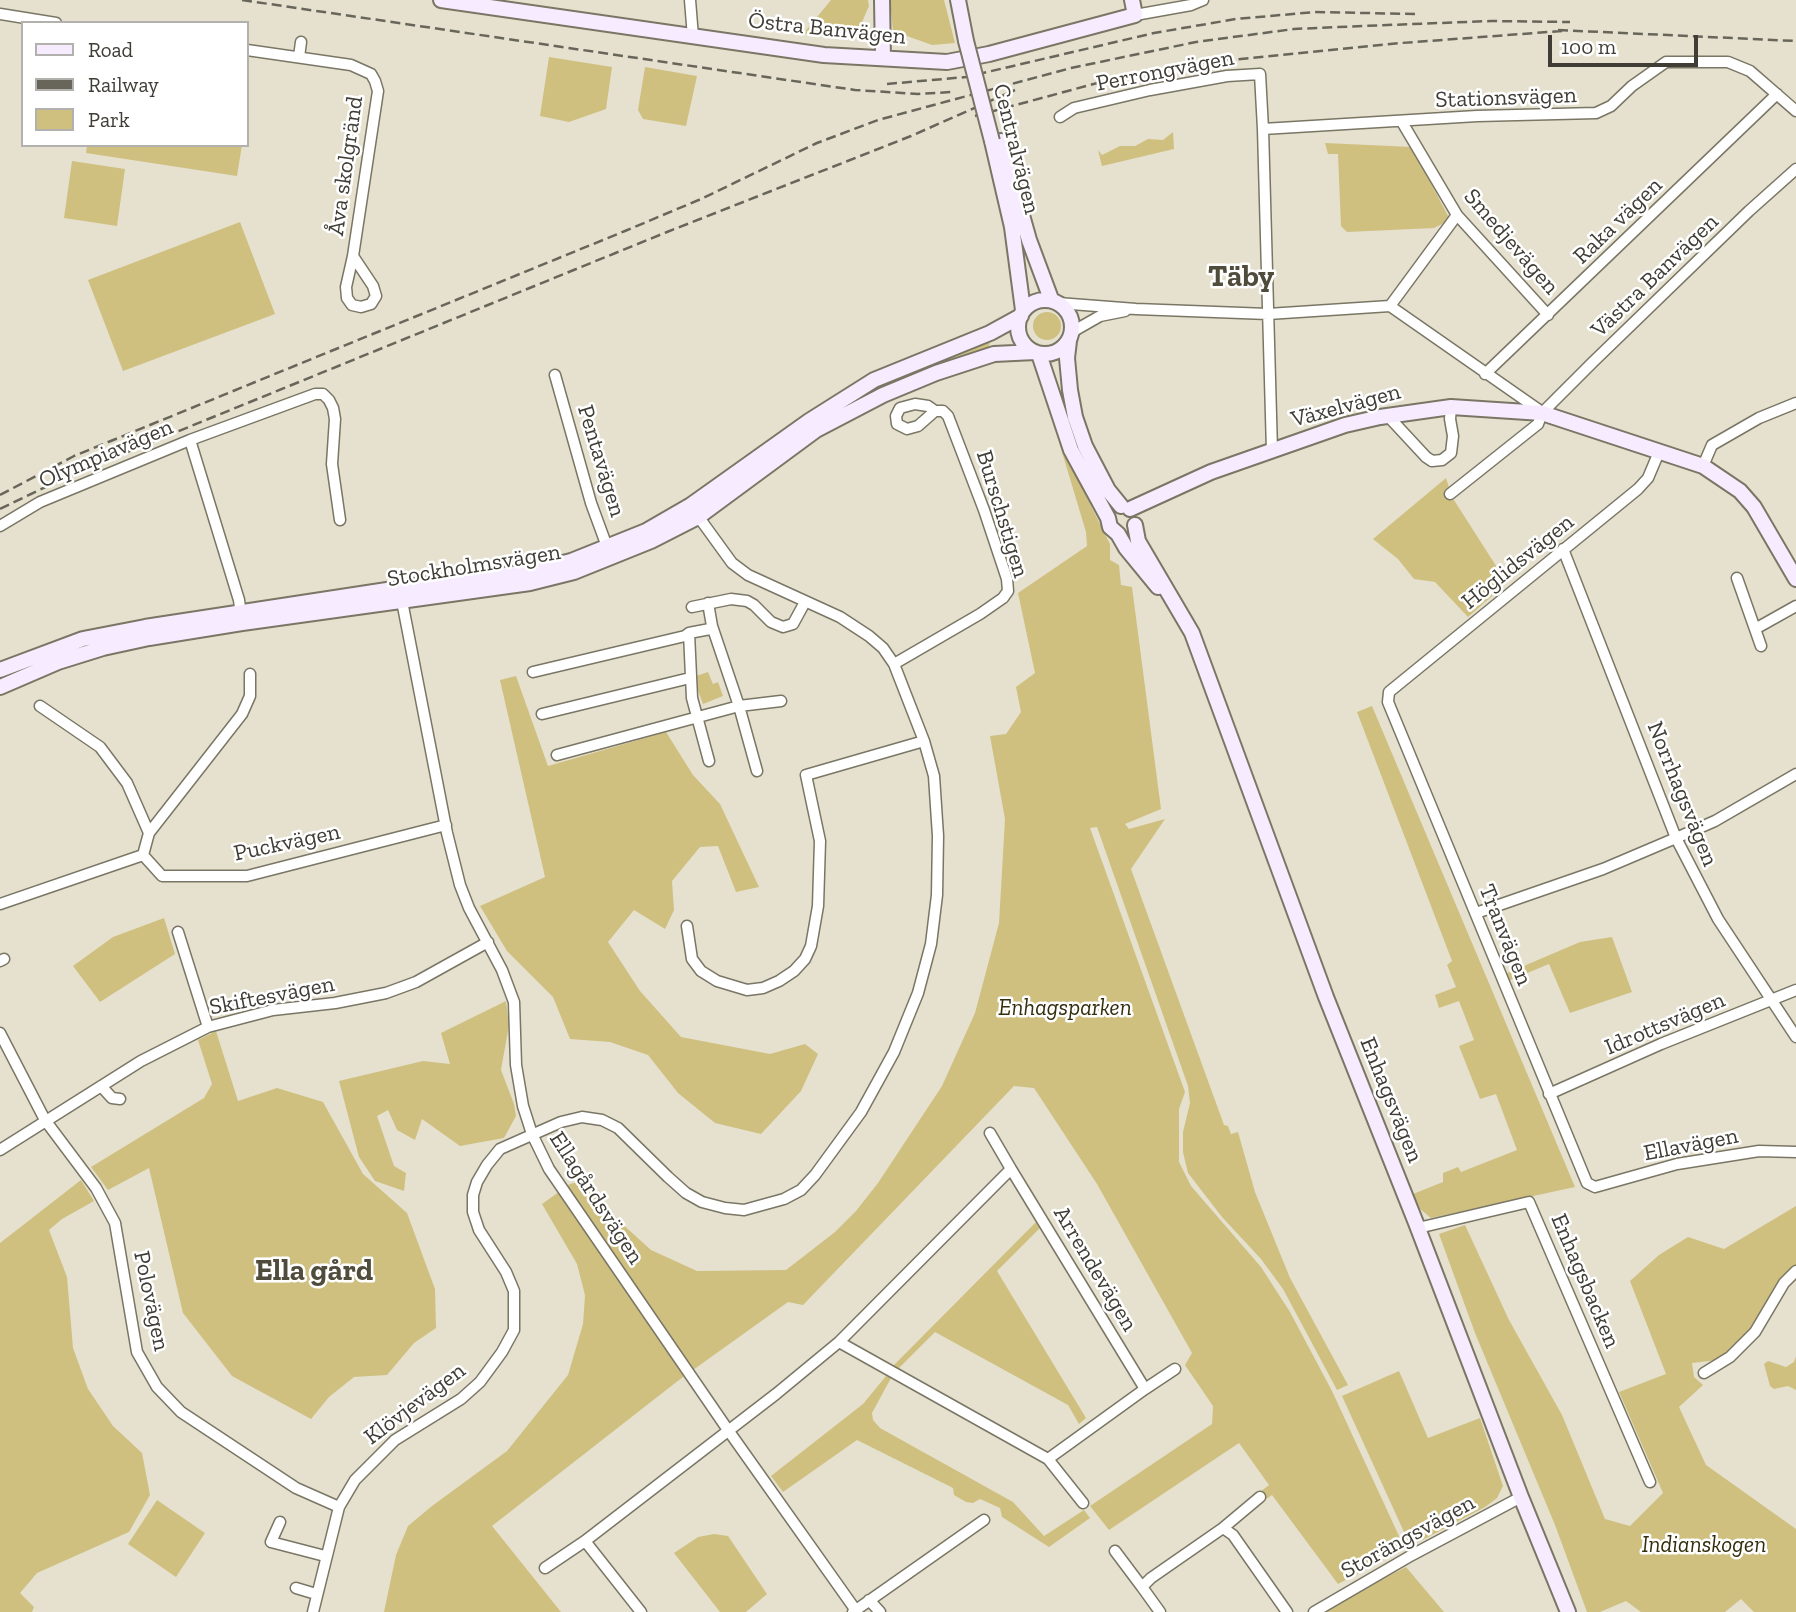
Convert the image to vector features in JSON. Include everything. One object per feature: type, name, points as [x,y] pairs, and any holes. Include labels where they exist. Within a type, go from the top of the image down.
[{"type":"street","name":"Östra Banvägen","points":[[440,0],[824,55],[947,62],[989,54],[1203,0]]},
{"type":"street","points":[[690,0],[693,37]]},
{"type":"street","points":[[882,0],[883,58]]},
{"type":"street","name":"Centralvägen","points":[[958,0],[996,141],[1012,227],[1022,313]]},
{"type":"street","name":"Centralvägen","points":[[968,0],[971,41]]},
{"type":"street","points":[[1132,0],[1135,15]]},
{"type":"street","points":[[0,15],[42,21]]},
{"type":"street","points":[[248,50],[299,57],[301,42]]},
{"type":"street","name":"Åva skolgränd","points":[[299,57],[363,68],[371,74],[378,91],[346,288],[352,305],[361,307],[371,304],[376,296],[373,286],[353,256]]},
{"type":"street","name":"Stationsvägen","points":[[1263,129],[1476,116],[1597,113],[1611,106],[1632,86],[1666,62],[1728,62],[1751,71],[1796,110]]},
{"type":"street","name":"Perrongvägen","points":[[1060,117],[1074,108],[1150,90],[1214,78],[1260,74],[1263,129]]},
{"type":"street","name":"Raka vägen","points":[[1485,374],[1777,94]]},
{"type":"street","name":"Smedjevägen","points":[[1402,122],[1457,215],[1548,315]]},
{"type":"street","points":[[1263,129],[1272,451]]},
{"type":"street","name":"Centralvägen","points":[[996,141],[1029,240],[1054,301]]},
{"type":"street","name":"Västra Banvägen","points":[[1450,494],[1538,424],[1542,413],[1749,211],[1796,169]]},
{"type":"street","points":[[1391,306],[1457,215]]},
{"type":"street","points":[[1108,518],[1113,510],[1130,516],[1129,532],[1118,534],[1110,527],[1108,518],[1071,450],[1037,353],[1025,344],[1020,336],[1018,325],[1022,313],[1037,301],[1136,309],[1268,313],[1391,306],[1542,413]]},
{"type":"street","points":[[1054,301],[1065,308],[1069,316],[1072,323],[1070,337]]},
{"type":"street","points":[[1037,353],[1056,352],[1070,337],[1100,316],[1136,309]]},
{"type":"street","name":"Stockholmsvägen","points":[[694,511],[809,421],[874,380],[990,333],[1022,313]]},
{"type":"street","name":"Enhagsvägen","points":[[1070,337],[1067,358],[1070,390],[1075,417],[1085,446],[1108,490],[1130,516],[1138,541],[1196,642],[1326,997],[1568,1612]]},
{"type":"street","name":"Stockholmsvägen","points":[[0,670],[83,639],[145,627],[401,595],[527,572],[609,553],[646,531],[694,511],[842,414],[936,373],[994,354],[1037,353]]},
{"type":"street","name":"Pentavägen","points":[[555,375],[591,503],[609,553]]},
{"type":"street","name":"Olympiavägen","points":[[0,526],[40,502],[190,440],[315,394],[323,394],[329,400],[335,419],[332,464],[340,520]]},
{"type":"street","points":[[1703,466],[1712,445],[1759,418],[1796,403]]},
{"type":"street","points":[[1387,415],[1426,457],[1432,461],[1442,460],[1451,453],[1451,407]]},
{"type":"street","name":"Växelvägen","points":[[1130,516],[1170,491],[1211,472],[1345,425],[1387,415],[1451,407],[1542,413],[1703,466],[1740,491],[1754,507],[1796,579]]},
{"type":"street","name":"Burschstigen","points":[[894,664],[980,614],[1003,598],[1008,591],[1007,579],[957,436],[948,416],[943,411],[935,411]]},
{"type":"street","name":"Olympiavägen","points":[[190,440],[241,617]]},
{"type":"street","name":"Höglidsvägen","points":[[1389,692],[1638,489],[1648,478],[1659,452]]},
{"type":"street","name":"Klövjevägen","points":[[313,1612],[339,1507],[355,1480],[395,1440],[461,1399],[480,1382],[514,1330],[514,1291],[506,1272],[479,1230],[473,1212],[473,1195],[487,1165],[500,1149],[561,1122],[582,1118],[602,1119],[618,1128],[686,1193],[702,1202],[725,1209],[744,1210],[785,1199],[801,1190],[829,1157],[868,1100],[902,1035],[918,993],[931,944],[938,865],[934,776],[925,741],[894,664],[869,636],[840,617],[748,575],[733,563],[694,511]]},
{"type":"street","name":"Enhagsvägen","points":[[1118,534],[1152,581],[1174,603]]},
{"type":"street","name":"Norrhagsvägen","points":[[1563,550],[1676,838],[1718,919],[1796,1037]]},
{"type":"street","points":[[1737,578],[1761,646]]},
{"type":"street","name":"Ellagårdsvägen","points":[[401,595],[460,885],[502,970],[514,1002],[516,1065],[523,1106],[532,1135],[549,1169],[855,1611],[984,1520]]},
{"type":"street","points":[[692,607],[731,600],[747,601],[771,622],[783,627],[793,624],[804,602]]},
{"type":"street","points":[[708,603],[712,626],[757,771]]},
{"type":"street","points":[[1755,629],[1796,606]]},
{"type":"street","name":"Stockholmsvägen","points":[[0,687],[58,662],[103,648],[241,617]]},
{"type":"street","points":[[533,672],[685,636],[710,629],[712,626]]},
{"type":"street","points":[[689,633],[690,678],[697,718],[709,761]]},
{"type":"street","points":[[0,904],[143,855],[149,833],[242,714],[250,696],[250,674]]},
{"type":"street","points":[[542,714],[690,678]]},
{"type":"street","name":"Tranvägen","points":[[1389,692],[1388,702],[1549,1094],[1587,1183],[1595,1187]]},
{"type":"street","points":[[557,755],[739,706],[781,701]]},
{"type":"street","points":[[40,706],[100,747],[127,783],[149,833]]},
{"type":"street","points":[[687,926],[692,959],[701,971],[717,981],[747,990],[763,988],[794,971],[805,959],[811,946],[818,906],[820,841],[806,775],[925,741]]},
{"type":"street","points":[[1476,913],[1603,869],[1676,838],[1715,821],[1796,774]]},
{"type":"street","name":"Puckvägen","points":[[143,855],[162,876],[247,876],[446,825]]},
{"type":"street","points":[[178,932],[208,1027]]},
{"type":"street","name":"Skiftesvägen","points":[[0,1150],[141,1061],[208,1027],[273,1010],[335,1003],[386,993],[428,976],[488,942]]},
{"type":"street","name":"Idrottsvägen","points":[[1549,1094],[1661,1044],[1796,990]]},
{"type":"street","name":"Polovägen","points":[[0,1032],[46,1120],[96,1188],[115,1223],[137,1352],[156,1387],[181,1412],[296,1488],[339,1507]]},
{"type":"street","points":[[101,1086],[113,1098],[120,1099]]},
{"type":"street","name":"Arrendevägen","points":[[990,1133],[1145,1389]]},
{"type":"street","name":"Ellavägen","points":[[1595,1187],[1677,1164],[1759,1151],[1796,1152]]},
{"type":"street","points":[[545,1568],[585,1541],[839,1342],[1011,1169]]},
{"type":"street","name":"Enhagsbacken","points":[[1418,1228],[1529,1202],[1650,1482]]},
{"type":"street","points":[[1704,1373],[1730,1357],[1755,1332],[1784,1283],[1796,1271]]},
{"type":"street","points":[[839,1342],[1048,1459],[1083,1503]]},
{"type":"street","points":[[1048,1459],[1175,1368]]},
{"type":"street","points":[[1142,1587],[1223,1528],[1260,1497]]},
{"type":"street","name":"Storängsvägen","points":[[1314,1612],[1412,1555],[1521,1497]]},
{"type":"street","points":[[280,1522],[271,1542],[325,1556]]},
{"type":"street","points":[[1223,1528],[1233,1535],[1287,1612]]},
{"type":"street","points":[[585,1541],[641,1612]]},
{"type":"street","points":[[1115,1551],[1160,1612]]},
{"type":"street","points":[[296,1588],[316,1594]]},
{"type":"street","points":[[869,1601],[880,1612]]},
{"type":"green space","points":[[831,0],[868,0],[869,6],[859,29],[803,34]]},
{"type":"green space","points":[[890,0],[944,0],[955,43],[932,45],[893,31]]},
{"type":"green space","points":[[549,57],[612,67],[606,109],[569,122],[540,116]]},
{"type":"green space","points":[[645,67],[697,76],[686,126],[643,119],[638,110]]},
{"type":"green space","points":[[1173,132],[1174,149],[1102,166],[1098,150],[1102,155],[1120,146],[1135,146],[1148,139],[1163,140]]},
{"type":"green space","points":[[1325,143],[1412,147],[1448,216],[1448,221],[1434,228],[1347,232],[1341,226],[1338,154],[1328,154]]},
{"type":"green space","points":[[87,147],[242,147],[237,176],[86,153]]},
{"type":"green space","points":[[72,161],[125,169],[117,226],[64,218]]},
{"type":"green space","points":[[240,222],[275,314],[123,371],[88,280]]},
{"type":"green space","points":[[1047,312],[1057,316],[1061,326],[1057,336],[1047,340],[1037,336],[1033,326],[1037,316]]},
{"type":"green space","points":[[990,340],[989,347],[883,383]]},
{"type":"green space","name":"Enhagsparken","points":[[1059,442],[1110,544],[1110,560],[1119,565],[1121,585],[1132,587],[1161,809],[1125,824],[1129,829],[1165,819],[1131,869],[1224,1125],[1228,1126],[1231,1134],[1238,1132],[1255,1192],[1290,1278],[1348,1385],[1337,1390],[1283,1289],[1188,1173],[1183,1152],[1183,1132],[1190,1103],[1188,1086],[1097,827],[1090,828],[1185,1092],[1179,1109],[1179,1162],[1191,1186],[1261,1267],[1290,1312],[1332,1391],[1405,1549],[1338,1584],[1272,1495],[1265,1500],[1260,1492],[1269,1485],[1239,1443],[1109,1530],[1090,1506],[1212,1424],[1213,1406],[1185,1365],[1192,1353],[1097,1184],[1034,1088],[1014,1086],[803,1305],[788,1302],[679,1380],[492,1526],[561,1612],[384,1612],[396,1555],[408,1526],[507,1451],[568,1375],[583,1324],[585,1295],[577,1264],[542,1204],[570,1184],[585,1180],[620,1222],[651,1250],[697,1271],[786,1270],[835,1232],[856,1211],[878,1183],[942,1086],[975,1013],[999,923],[1005,819],[990,736],[1006,734],[1021,712],[1016,687],[1035,673],[1018,593],[1087,546],[1086,532]]},
{"type":"green space","points":[[1446,478],[1452,497],[1507,583],[1468,617],[1435,582],[1414,579],[1398,559],[1373,539]]},
{"type":"green space","points":[[708,672],[713,684],[718,682],[723,696],[703,704],[693,677]]},
{"type":"green space","points":[[516,676],[548,766],[666,732],[693,775],[720,804],[759,887],[736,892],[718,846],[700,847],[672,881],[674,910],[665,929],[634,910],[608,942],[640,991],[681,1037],[770,1054],[805,1044],[818,1054],[801,1091],[761,1134],[715,1123],[678,1093],[648,1055],[610,1042],[570,1039],[553,997],[507,951],[480,906],[545,877],[500,680]]},
{"type":"green space","points":[[1372,706],[1575,1187],[1431,1218],[1420,1209],[1413,1194],[1443,1182],[1443,1173],[1458,1167],[1461,1172],[1517,1150],[1496,1094],[1480,1099],[1459,1046],[1474,1040],[1459,1001],[1439,1008],[1435,995],[1456,987],[1447,965],[1452,961],[1357,712]]},
{"type":"green space","points":[[164,918],[175,954],[100,1002],[73,966],[113,937]]},
{"type":"green space","points":[[1612,937],[1632,992],[1570,1013],[1549,964],[1508,981],[1505,974],[1580,942]]},
{"type":"green space","points":[[506,1001],[509,1025],[501,1070],[516,1116],[504,1138],[460,1146],[422,1119],[415,1140],[397,1130],[388,1110],[377,1116],[394,1166],[406,1173],[404,1191],[375,1181],[359,1157],[339,1081],[423,1061],[450,1064],[441,1033]]},
{"type":"green space","points":[[216,1031],[238,1101],[277,1088],[323,1102],[363,1174],[407,1213],[435,1289],[436,1328],[414,1343],[387,1375],[354,1377],[329,1397],[311,1419],[232,1376],[183,1313],[149,1168],[108,1190],[91,1167],[204,1098],[212,1084],[198,1040]]},
{"type":"green space","points":[[81,1180],[94,1201],[62,1219],[49,1230],[67,1277],[73,1348],[88,1389],[113,1426],[142,1453],[150,1495],[129,1532],[37,1573],[20,1593],[34,1607],[32,1612],[0,1612],[0,1243]]},
{"type":"green space","name":"Indianskogen","points":[[1796,1206],[1796,1265],[1758,1322],[1736,1349],[1718,1360],[1692,1363],[1694,1377],[1703,1385],[1679,1407],[1706,1465],[1796,1529],[1796,1612],[1754,1612],[1741,1599],[1725,1612],[1641,1612],[1626,1601],[1600,1612],[1587,1612],[1555,1525],[1475,1333],[1439,1234],[1465,1225],[1509,1320],[1562,1415],[1605,1519],[1630,1526],[1663,1493],[1619,1392],[1666,1374],[1630,1281],[1659,1255],[1688,1237],[1724,1249]]},
{"type":"green space","points":[[1036,1222],[1040,1228],[997,1271],[1086,1418],[1079,1424],[1068,1405],[935,1332],[898,1369],[893,1366]]},
{"type":"green space","points":[[1796,1356],[1796,1390],[1788,1386],[1774,1389],[1770,1386],[1764,1364],[1768,1361],[1786,1367],[1794,1362]]},
{"type":"green space","points":[[1399,1371],[1428,1438],[1480,1418],[1503,1486],[1497,1498],[1485,1507],[1413,1545],[1409,1543],[1342,1396]]},
{"type":"green space","points":[[886,1376],[891,1378],[872,1413],[873,1420],[880,1428],[1013,1502],[1044,1536],[1084,1510],[1090,1518],[1049,1547],[1002,1517],[1000,1508],[980,1499],[973,1503],[966,1502],[954,1495],[953,1488],[857,1440],[783,1492],[771,1476],[863,1404]]},
{"type":"green space","points":[[157,1500],[205,1533],[176,1577],[128,1544]]},
{"type":"green space","points":[[714,1534],[728,1536],[767,1594],[746,1612],[720,1612],[674,1553],[698,1537]]},
{"type":"green space","points":[[1406,1567],[1444,1612],[1324,1612],[1357,1592]]},
{"type":"railway","points":[[242,0],[855,90],[918,94],[951,92]]},
{"type":"railway","points":[[887,84],[966,77],[1154,33],[1236,19],[1315,12],[1415,14]]},
{"type":"railway","points":[[0,495],[74,456],[625,231],[701,199],[817,143],[878,120],[1071,68],[1196,42],[1294,29],[1491,21],[1570,22]]},
{"type":"railway","points":[[1558,30],[1796,41]]},
{"type":"railway","points":[[975,116],[1101,82],[1200,63],[1401,43],[1562,31]]},
{"type":"railway","points":[[0,509],[66,477],[667,232],[911,136],[1015,90]]},
{"type":"district","name":"Täby","points":[[1241,277]]},
{"type":"district","name":"Ella gård","points":[[314,1271]]}]
